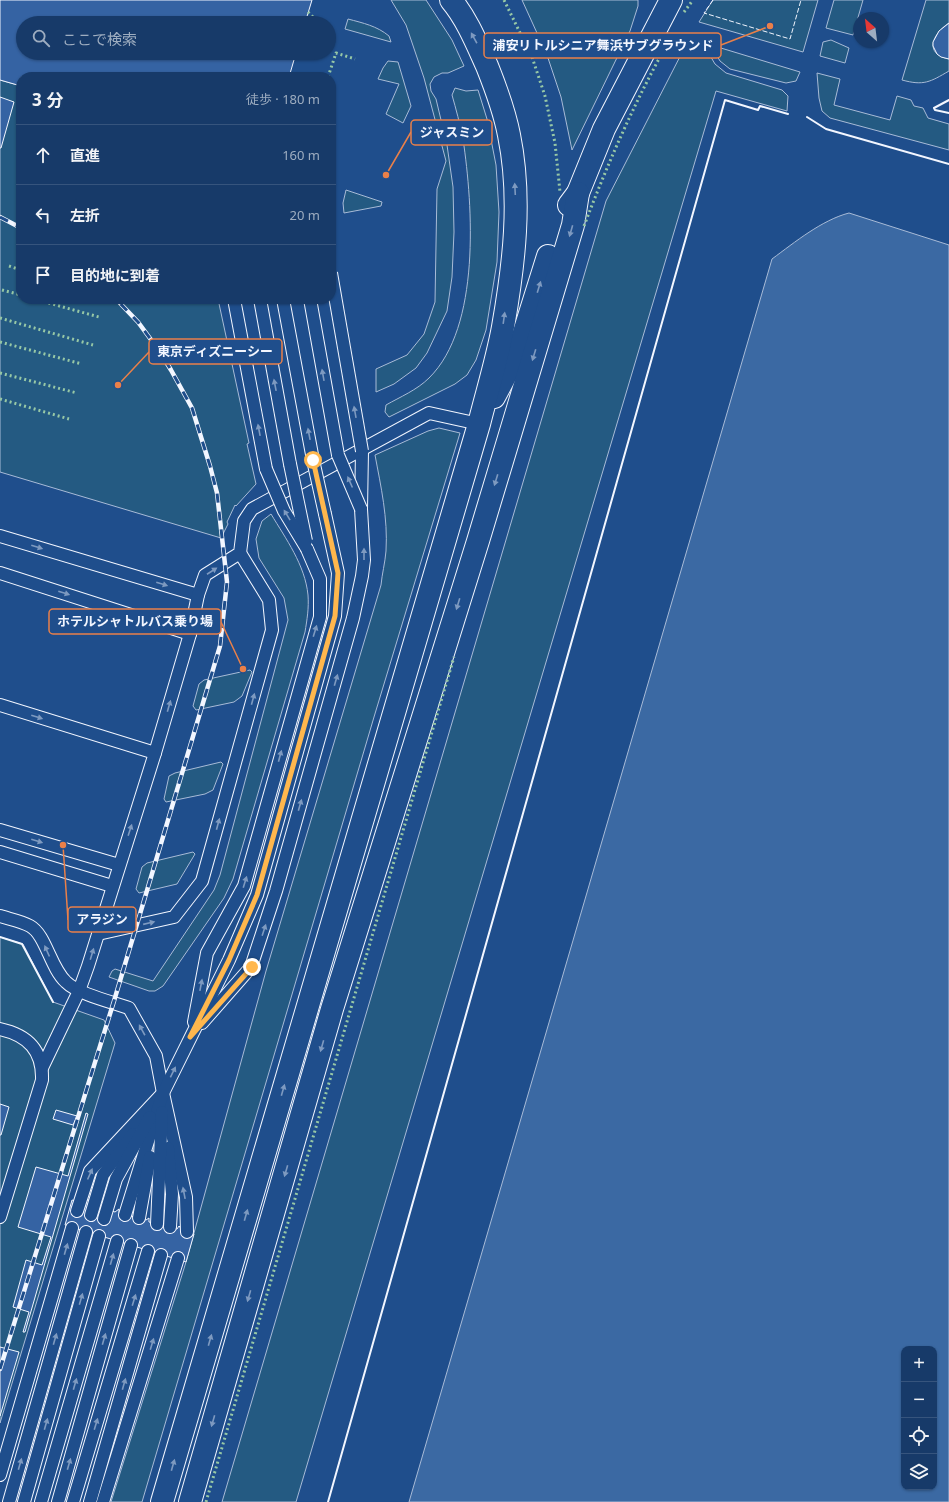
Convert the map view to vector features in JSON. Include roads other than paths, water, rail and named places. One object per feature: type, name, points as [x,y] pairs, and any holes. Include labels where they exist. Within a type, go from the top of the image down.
[{"type":"street","points":[[162,1502],[479,424],[503,328],[515,248],[516,189],[509,135],[492,80],[477,42],[457,7],[451,0]]},
{"type":"street","points":[[190,1502],[332,1009],[478,542],[573,225],[578,193],[604,129],[671,0]]},
{"type":"street","points":[[479,424],[518,352],[560,218],[578,193]]},
{"type":"lane","points":[[190,1037],[252,967],[276,891],[353,618],[362,576],[364,560],[361,509],[362,451],[336,302]]},
{"type":"lane","points":[[190,1037],[207,953],[244,886],[320,617],[320,579],[307,549],[284,511],[266,469],[235,304]]},
{"type":"lane","points":[[261,304],[307,549]]},
{"type":"lane","points":[[104,1219],[116,1179],[163,1093],[229,960],[259,887],[335,616],[338,573],[313,460],[284,304]]},
{"type":"lane","points":[[311,304],[338,455],[361,509]]},
{"type":"lane","points":[[98,934],[174,917],[202,881],[272,630],[270,600],[240,553],[244,521],[252,508],[429,413],[479,424]]},
{"type":"lane","points":[[0,536],[198,595]]},
{"type":"lane","points":[[42,1068],[79,991],[98,934],[155,753],[190,634],[198,595],[206,575],[240,553]]},
{"type":"lane","points":[[0,573],[190,634]]},
{"type":"lane","points":[[0,705],[155,753]]},
{"type":"lane","points":[[0,830],[119,865]]},
{"type":"lane","points":[[0,852],[112,886]]},
{"type":"lane","points":[[0,916],[29,925],[39,933],[55,970],[67,984],[79,991],[129,1008],[156,1056],[186,1197],[187,1232]]},
{"type":"lane","points":[[0,1029],[12,1032],[29,1042],[34,1048],[42,1068],[42,1080],[0,1217]]},
{"type":"lane","points":[[78,1211],[90,1171],[163,1093]]},
{"type":"lane","points":[[125,1215],[163,1093]]},
{"type":"lane","points":[[91,1215],[103,1175],[163,1093]]},
{"type":"lane","points":[[139,1218],[163,1093]]},
{"type":"lane","points":[[157,1224],[163,1093]]},
{"type":"lane","points":[[163,1093],[172,1194],[170,1227]]},
{"type":"lane","points":[[0,1475],[72,1228]]},
{"type":"lane","points":[[9,1502],[86,1232]]},
{"type":"lane","points":[[24,1502],[99,1236]]},
{"type":"lane","points":[[40,1502],[117,1241]]},
{"type":"lane","points":[[58,1502],[131,1245]]},
{"type":"lane","points":[[73,1502],[148,1251]]},
{"type":"lane","points":[[90,1502],[162,1255]]},
{"type":"lane","points":[[103,1502],[178,1258]]},
{"type":"railway","points":[[0,217],[16,225]]},
{"type":"railway","points":[[0,1369],[114,1001],[220,646],[227,582],[217,493],[210,466],[192,408],[160,352],[138,322],[121,304]]},
{"type":"place","name":"浦安リトルシニア舞浜サブグラウンド","points":[[770,26]]},
{"type":"place","name":"ジャスミン","points":[[386,175]]},
{"type":"place","name":"東京ディズニーシー","points":[[118,385]]},
{"type":"place","name":"ホテルシャトルバス乗り場","points":[[243,669]]},
{"type":"place","name":"アラジン","points":[[63,845]]}]
